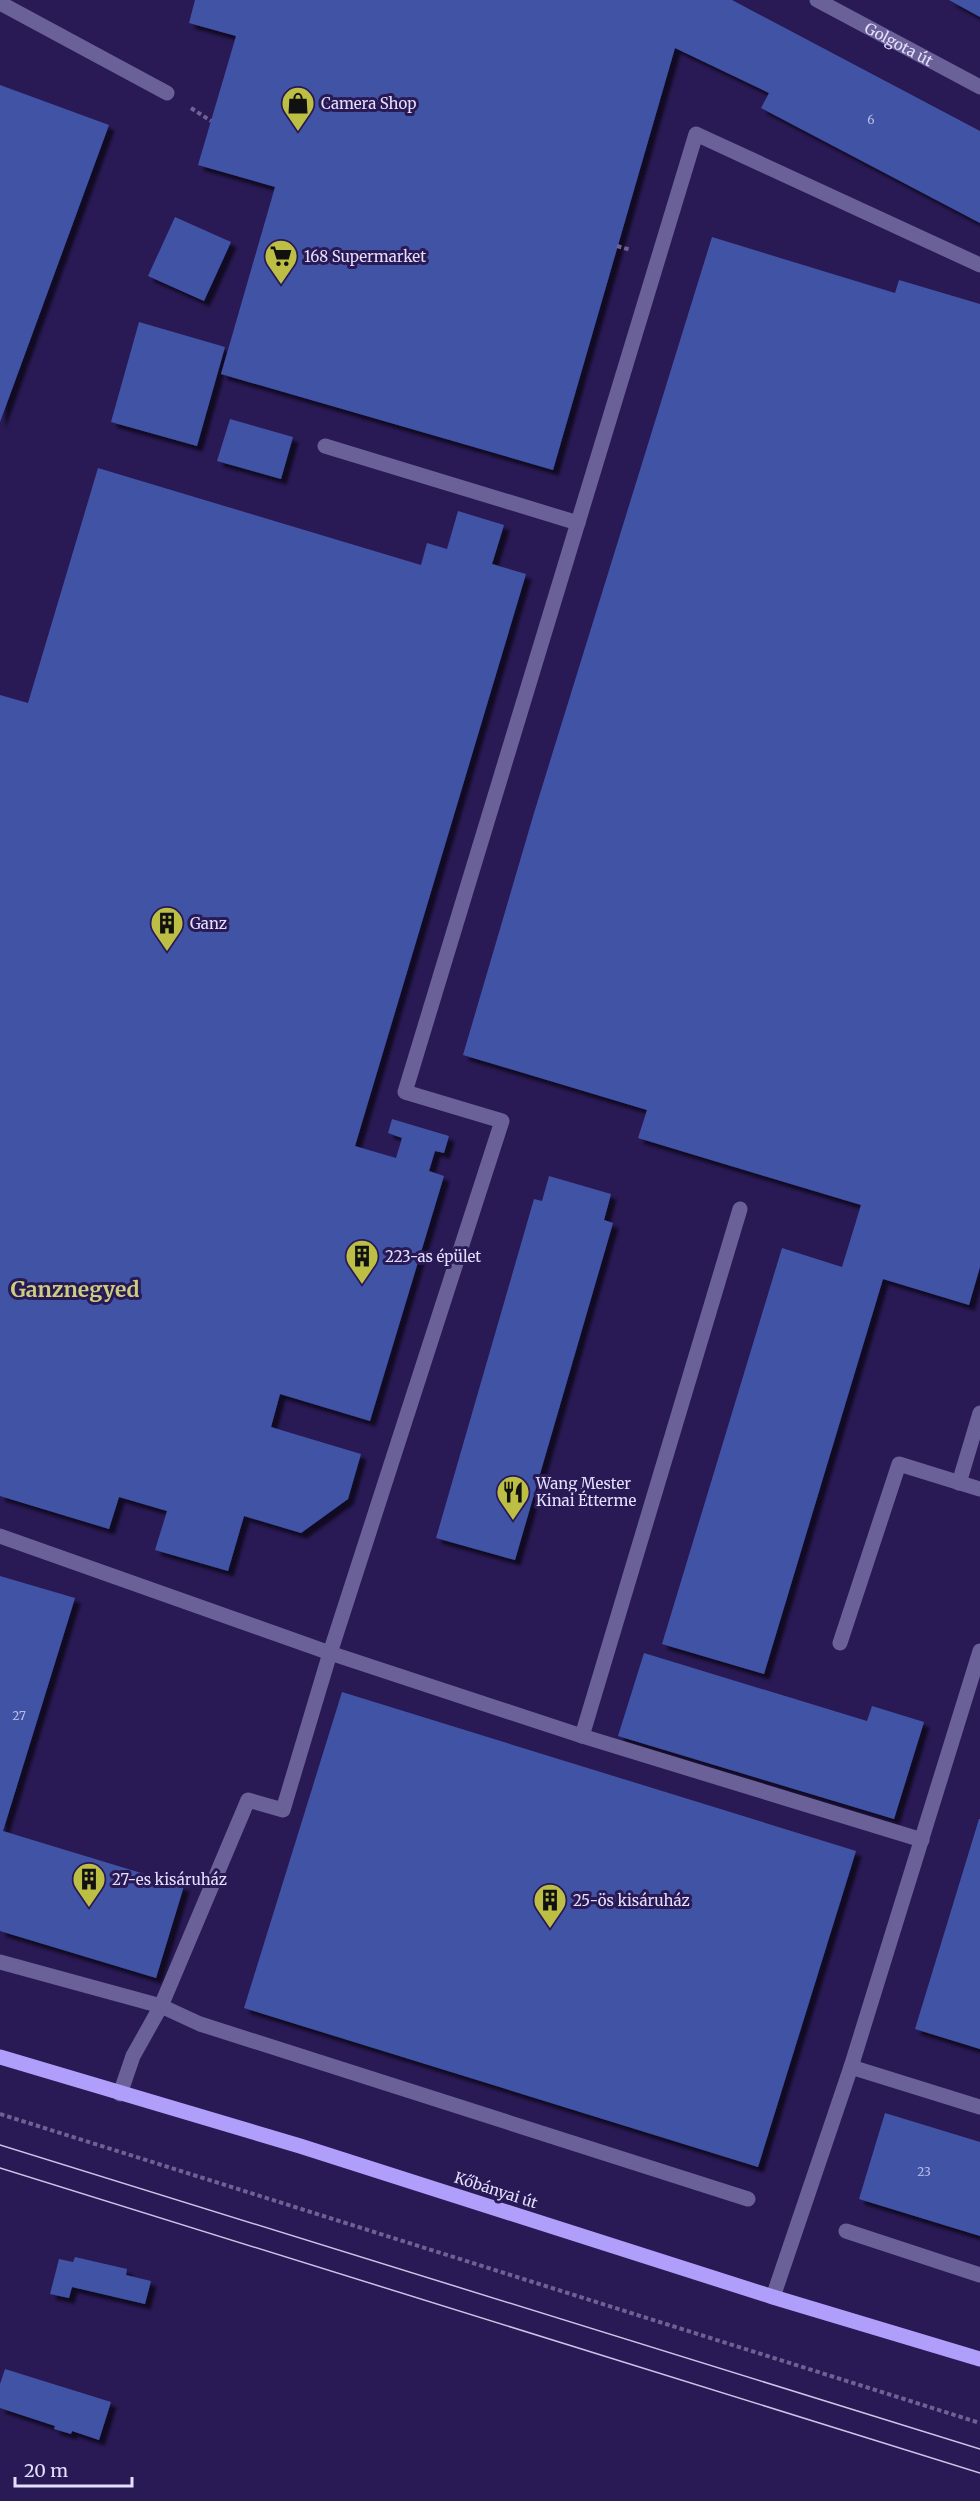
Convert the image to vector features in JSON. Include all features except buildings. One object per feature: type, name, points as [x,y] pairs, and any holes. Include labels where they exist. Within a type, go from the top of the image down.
[{"type":"main road","name":"Kőbányai út","points":[[0,2057],[300,2146],[980,2359]]},
{"type":"street","name":"Golgota út","points":[[817,0],[980,87]]},
{"type":"street","points":[[0,3],[167,93]]},
{"type":"street","points":[[120,2094],[133,2056],[161,2006],[248,1800],[283,1810],[330,1653],[502,1120],[405,1092],[696,134],[980,266]]},
{"type":"street","points":[[325,446],[578,523]]},
{"type":"street","points":[[582,1736],[740,1209]]},
{"type":"street","points":[[959,1483],[980,1413]]},
{"type":"street","points":[[840,1643],[899,1464],[980,1489]]},
{"type":"street","points":[[0,1536],[330,1653],[582,1736],[922,1840]]},
{"type":"street","points":[[773,2296],[851,2067],[980,1651]]},
{"type":"street","points":[[0,1962],[161,2006],[200,2024],[748,2199]]},
{"type":"street","points":[[851,2067],[980,2107]]},
{"type":"street","points":[[846,2231],[980,2275]]},
{"type":"path","points":[[0,2115],[980,2423]]},
{"type":"tram line","points":[[0,2145],[980,2449]]},
{"type":"tram line","points":[[0,2168],[980,2473]]},
{"type":"place","name":"Camera Shop","points":[[298,132]]},
{"type":"place","name":"168 Supermarket","points":[[281,285]]},
{"type":"place","name":"Ganz","points":[[167,952]]},
{"type":"place","name":"223-as épület","points":[[362,1285]]},
{"type":"place","name":"Wang Mester Kinai Étterme","points":[[513,1521]]},
{"type":"place","name":"27-es kisáruház","points":[[89,1908]]},
{"type":"place","name":"25-ös kisáruház","points":[[550,1929]]},
{"type":"district","name":"Ganznegyed","points":[[75,1289]]}]
